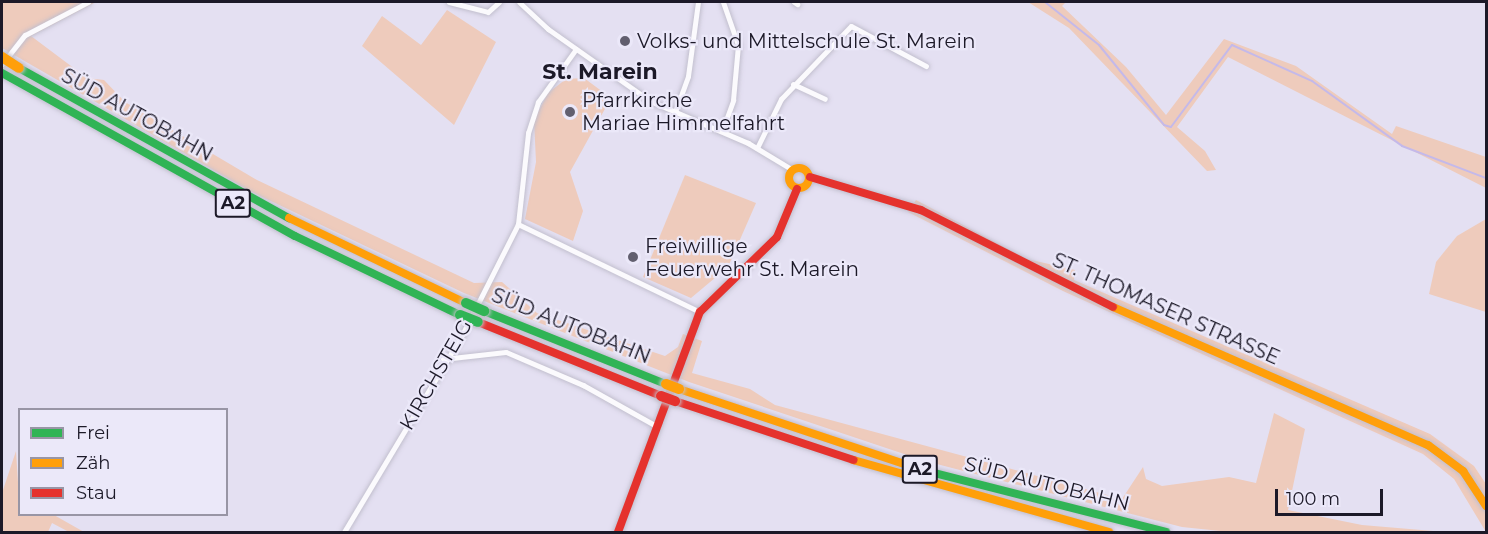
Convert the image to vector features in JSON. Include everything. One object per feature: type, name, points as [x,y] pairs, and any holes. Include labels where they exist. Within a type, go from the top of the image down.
[{"type":"main road","name":"SÜD AUTOBAHN","points":[[2,57],[301,225],[484,311],[679,389],[935,474],[1167,532]]},
{"type":"main road","name":"SÜD AUTOBAHN","points":[[2,73],[285,231],[460,315],[675,401],[931,486],[1109,532]]},
{"type":"main road","name":"ST. THOMASER STRASSE","points":[[793,170],[802,168],[810,177],[921,210],[1077,291],[1428,445],[1463,471],[1486,506]]},
{"type":"main road","points":[[793,170],[789,180],[797,189]]},
{"type":"main road","points":[[618,532],[700,312],[777,237],[797,189],[810,177]]},
{"type":"street","points":[[2,64],[25,35],[88,2]]},
{"type":"street","points":[[449,2],[489,12],[499,2]]},
{"type":"street","points":[[519,2],[576,49],[675,112],[757,148],[793,170]]},
{"type":"street","points":[[675,112],[688,76],[698,2]]},
{"type":"street","points":[[722,131],[733,100],[738,45],[723,2]]},
{"type":"street","points":[[757,148],[794,84],[851,26],[927,66]]},
{"type":"street","name":"KIRCHSTEIG","points":[[344,532],[442,359],[462,335],[518,224],[528,133],[538,102],[576,49]]},
{"type":"street","points":[[794,84],[825,99]]},
{"type":"street","points":[[518,224],[700,312]]},
{"type":"street","points":[[442,359],[506,352],[583,385],[658,427]]},
{"type":"shaded area","points":[[2,2],[96,2],[31,36],[87,78],[104,80],[125,102],[257,180],[474,283],[502,282],[537,313],[665,356],[678,347],[683,334],[702,341],[692,373],[750,389],[775,405],[1122,499],[1143,467],[1146,479],[1162,486],[1229,477],[1256,483],[1274,413],[1305,429],[1288,510],[1362,525],[1445,532],[1230,532],[1182,527],[925,461],[689,382],[464,293],[250,191],[2,48]]},
{"type":"shaded area","points":[[1028,2],[1066,2],[1062,6],[1126,67],[1166,115],[1224,39],[1296,66],[1392,134],[1396,126],[1486,157],[1486,188],[1228,57],[1177,127],[1205,151],[1216,170],[1207,171],[1069,28]]},
{"type":"shaded area","points":[[447,10],[496,42],[454,125],[362,46],[382,16],[421,45]]},
{"type":"shaded area","points":[[584,78],[611,98],[570,172],[583,211],[573,241],[525,219],[536,162],[534,120],[548,93],[566,79]]},
{"type":"shaded area","points":[[685,175],[756,203],[728,267],[691,298],[643,277]]},
{"type":"shaded area","points":[[916,200],[1027,259],[1075,270],[1074,280],[1430,434],[1474,466],[1486,484],[1486,532],[1454,479],[1423,454],[1063,291],[908,212]]},
{"type":"shaded area","points":[[1486,219],[1486,312],[1429,294],[1436,262],[1457,236]]},
{"type":"shaded area","points":[[16,451],[18,516],[56,516],[84,532],[69,532],[52,523],[48,532],[2,532],[2,493]]},
{"type":"waterway","points":[[1045,2],[1099,45],[1164,125],[1171,127],[1232,45],[1312,81],[1402,146],[1486,178]]},
{"type":"traffic: fast","points":[[19,68],[289,218]]},
{"type":"traffic: fast","points":[[2,73],[295,236],[460,315]]},
{"type":"traffic: fast","points":[[466,303],[484,311]]},
{"type":"traffic: fast","points":[[484,311],[666,384]]},
{"type":"traffic: fast","points":[[460,315],[478,322]]},
{"type":"traffic: fast","points":[[919,469],[1166,532]]},
{"type":"traffic: slow","points":[[2,57],[19,68]]},
{"type":"traffic: slow","points":[[795,168],[803,168],[809,174],[809,178],[809,182],[803,188],[795,188],[789,182],[789,174],[795,168]]},
{"type":"traffic: slow","points":[[289,218],[466,303]]},
{"type":"traffic: slow","points":[[1113,307],[1428,445],[1463,471],[1486,506]]},
{"type":"traffic: slow","points":[[666,384],[679,389]]},
{"type":"traffic: slow","points":[[679,389],[919,469]]},
{"type":"traffic: slow","points":[[853,460],[1109,532]]},
{"type":"traffic: jam","points":[[810,177],[921,210],[1113,307]]},
{"type":"traffic: jam","points":[[618,532],[700,312],[777,237],[797,189]]},
{"type":"traffic: jam","points":[[478,322],[661,396]]},
{"type":"traffic: jam","points":[[661,396],[675,401]]},
{"type":"traffic: jam","points":[[675,401],[853,460]]},
{"type":"place","name":"Volks- und Mittelschule St. Marein","points":[[625,41]]},
{"type":"place","name":"Pfarrkirche Mariae Himmelfahrt","points":[[570,112]]},
{"type":"place","name":"Freiwillige Feuerwehr St. Marein","points":[[633,257]]},
{"type":"district","name":"St. Marein","points":[[600,72]]}]
